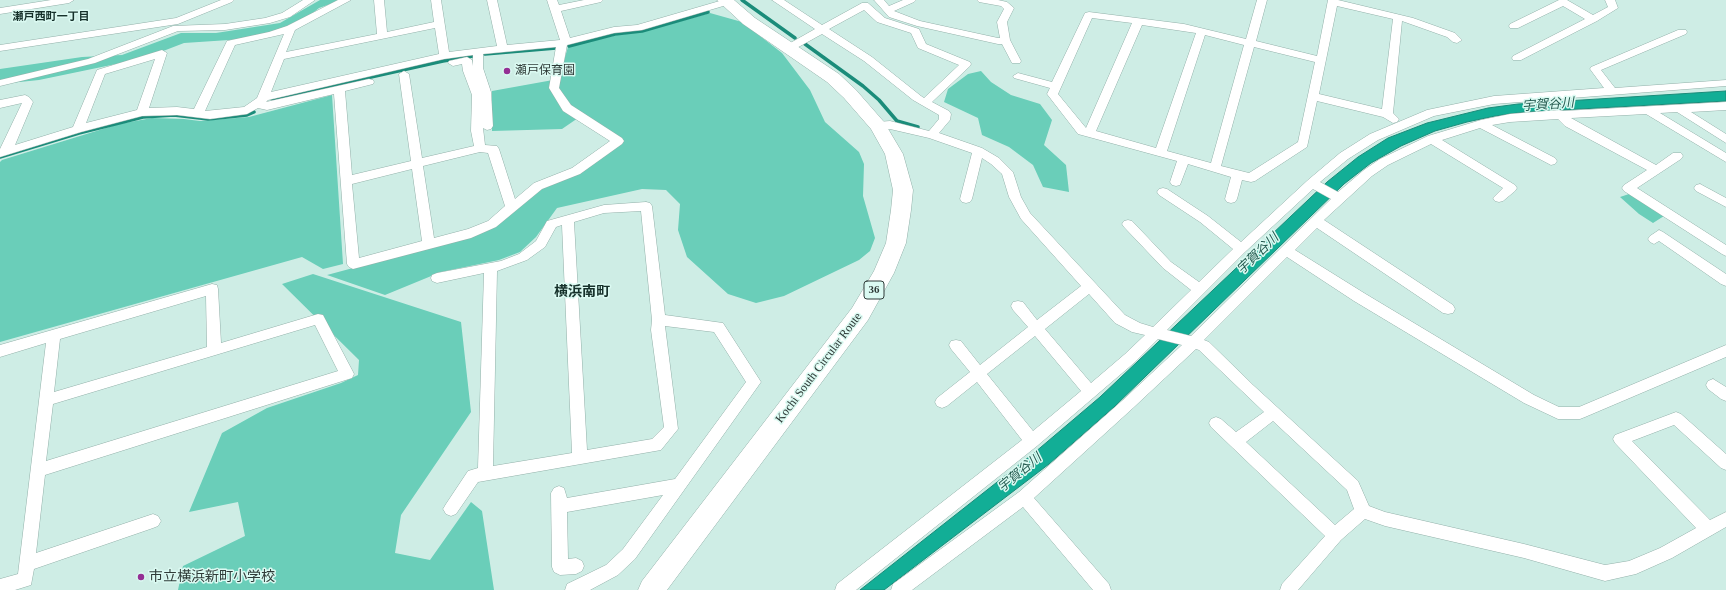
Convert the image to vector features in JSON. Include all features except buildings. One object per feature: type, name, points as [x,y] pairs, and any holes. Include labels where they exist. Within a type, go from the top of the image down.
[{"type":"main road","name":"Kochi South Circular Route","points":[[651,590],[860,314],[884,273],[896,243],[902,210],[903,190],[894,154],[878,126],[850,94],[833,78],[749,21],[726,1]]},
{"type":"street","points":[[0,11],[68,0]]},
{"type":"street","points":[[0,83],[91,61],[178,25],[229,0]]},
{"type":"street","points":[[0,48],[178,25],[225,27],[266,21],[286,15],[310,0]]},
{"type":"street","points":[[198,113],[231,42],[271,35],[291,28],[346,0]]},
{"type":"street","points":[[379,0],[382,36]]},
{"type":"street","points":[[436,0],[444,56]]},
{"type":"street","points":[[492,0],[503,48]]},
{"type":"street","points":[[339,89],[353,264],[471,234],[492,224],[538,186],[576,171],[618,141],[567,108],[554,88],[564,43],[554,4],[598,0]]},
{"type":"street","points":[[880,0],[886,9],[893,15],[916,23],[998,41],[1004,40]]},
{"type":"street","points":[[886,9],[893,8],[911,0]]},
{"type":"street","points":[[982,0],[1004,4],[1009,8],[1002,22],[1004,40],[1016,61]]},
{"type":"street","points":[[1215,168],[1262,0]]},
{"type":"street","points":[[1517,58],[1613,8],[1610,0]]},
{"type":"street","points":[[3,152],[78,129],[142,112],[177,111],[210,115],[244,111],[260,100],[444,56],[503,48],[564,43],[614,30],[638,28],[726,1]]},
{"type":"street","points":[[783,1],[821,29],[868,59],[925,103],[946,114],[944,120],[932,135]]},
{"type":"street","points":[[1321,60],[1184,27],[1089,15],[1052,94],[1082,131],[1251,178],[1303,144],[1321,60],[1333,1],[1398,17],[1451,36],[1457,40]]},
{"type":"street","points":[[1514,26],[1563,2],[1593,19]]},
{"type":"street","points":[[789,48],[865,5],[880,20],[915,31],[922,46],[966,64],[925,103]]},
{"type":"street","points":[[1387,114],[1398,17]]},
{"type":"street","points":[[1090,133],[1138,22]]},
{"type":"street","points":[[279,57],[439,24]]},
{"type":"street","points":[[260,100],[291,28]]},
{"type":"street","points":[[1160,153],[1202,32]]},
{"type":"street","points":[[1612,91],[1595,69],[1682,32]]},
{"type":"street","points":[[478,51],[478,68],[486,92],[487,126]]},
{"type":"street","points":[[78,129],[101,72],[162,53],[142,112]]},
{"type":"street","points":[[260,100],[267,106],[467,60],[468,71],[477,94],[477,130],[480,148]]},
{"type":"street","points":[[404,74],[429,244]]},
{"type":"street","points":[[1018,76],[1056,86]]},
{"type":"street","points":[[843,590],[1032,441],[1130,358],[1158,333],[1241,249],[1344,156],[1374,137],[1431,113],[1495,101],[1612,91],[1726,84]]},
{"type":"street","points":[[1313,96],[1387,114],[1400,125]]},
{"type":"street","points":[[0,104],[25,99],[28,102],[3,152]]},
{"type":"street","points":[[1495,101],[1508,116]]},
{"type":"street","points":[[899,590],[1024,497],[1128,404],[1190,341],[1316,221],[1337,197],[1384,162],[1432,139],[1508,116],[1726,106]]},
{"type":"street","points":[[1678,108],[1726,139]]},
{"type":"street","points":[[1647,110],[1726,158]]},
{"type":"street","points":[[1559,114],[1569,123],[1656,170]]},
{"type":"street","points":[[1481,124],[1551,161]]},
{"type":"street","points":[[878,126],[890,125],[932,135],[978,151],[995,161],[1007,172],[1015,196],[1025,216],[1120,319],[1137,328],[1204,346],[1353,486],[1363,511],[1385,519],[1524,551],[1605,573],[1630,569],[1666,553],[1726,519]]},
{"type":"street","points":[[1432,139],[1511,188],[1499,198]]},
{"type":"street","points":[[346,180],[480,148],[493,149],[512,208]]},
{"type":"street","points":[[966,199],[978,151]]},
{"type":"street","points":[[1677,156],[1628,188],[1726,251]]},
{"type":"street","points":[[1176,182],[1184,159]]},
{"type":"street","points":[[1231,199],[1238,174]]},
{"type":"street","points":[[1314,184],[1337,197]]},
{"type":"street","points":[[1700,188],[1726,204]]},
{"type":"street","points":[[1163,192],[1198,215],[1241,249]]},
{"type":"street","points":[[436,278],[491,268],[514,262],[532,252],[541,244],[550,224],[604,209],[646,206],[659,320],[658,330],[671,429],[656,445],[473,476],[451,509]]},
{"type":"street","points":[[568,219],[580,458]]},
{"type":"street","points":[[1316,221],[1448,309]]},
{"type":"street","points":[[1128,224],[1167,265],[1200,290]]},
{"type":"street","points":[[1654,239],[1659,235],[1726,281]]},
{"type":"street","points":[[1286,250],[1360,297],[1529,399],[1558,413],[1580,414],[1726,351]]},
{"type":"street","points":[[485,474],[491,268]]},
{"type":"street","points":[[942,402],[1090,286]]},
{"type":"street","points":[[0,350],[212,288],[214,350]]},
{"type":"street","points":[[1018,306],[1090,392]]},
{"type":"street","points":[[39,470],[347,374],[318,319],[47,400]]},
{"type":"street","points":[[573,590],[612,570],[629,554],[754,382],[718,327],[659,320]]},
{"type":"street","points":[[0,587],[25,579],[54,335]]},
{"type":"street","points":[[956,345],[1032,441]]},
{"type":"street","points":[[1713,385],[1726,395]]},
{"type":"street","points":[[1235,441],[1274,413]]},
{"type":"street","points":[[1709,530],[1620,439],[1676,418],[1726,463]]},
{"type":"street","points":[[1216,423],[1335,535]]},
{"type":"street","points":[[576,566],[560,567],[559,499],[679,485]]},
{"type":"street","points":[[1024,497],[1103,590]]},
{"type":"street","points":[[1288,590],[1335,535],[1363,511]]},
{"type":"street","points":[[27,564],[153,521]]},
{"type":"shaded area","points":[[320,0],[342,0],[319,8],[292,30],[244,39],[184,43],[145,58],[39,80],[0,84],[0,69],[82,57],[122,55],[181,33],[216,33],[280,23]]},
{"type":"shaded area","points":[[710,13],[742,22],[782,53],[810,90],[825,122],[859,152],[864,164],[863,196],[875,238],[870,251],[859,260],[784,296],[756,303],[728,294],[687,257],[678,230],[680,204],[666,190],[642,189],[557,208],[536,237],[520,252],[499,260],[441,272],[385,295],[327,275],[472,236],[540,187],[622,141],[568,107],[556,87],[568,47],[617,35],[642,32]]},
{"type":"shaded area","points":[[981,71],[991,82],[1011,95],[1040,104],[1052,120],[1044,145],[1066,165],[1069,192],[1043,187],[1033,165],[1009,147],[982,135],[978,118],[944,102],[948,89],[968,74]]},
{"type":"shaded area","points":[[553,80],[578,118],[562,129],[492,131],[492,91]]},
{"type":"shaded area","points":[[332,95],[343,264],[323,269],[302,257],[0,342],[0,162],[2,160],[119,124],[152,118],[200,121],[249,117]]},
{"type":"shaded area","points":[[1629,194],[1664,216],[1653,223],[1639,214],[1620,197]]},
{"type":"shaded area","points":[[313,274],[461,322],[471,412],[401,515],[395,553],[430,560],[471,502],[482,511],[494,590],[178,590],[183,566],[245,536],[238,502],[189,512],[222,433],[267,408],[341,383],[358,375],[359,360],[282,284]]},
{"type":"water","name":"宇賀谷川","points":[[1726,91],[1726,101],[1524,112],[1495,116],[1435,131],[1401,146],[1371,163],[1344,184],[1114,407],[1049,464],[884,590],[860,590],[1034,453],[1100,397],[1327,182],[1358,157],[1388,138],[1427,123],[1488,108],[1518,104]]},
{"type":"waterway","points":[[742,0],[795,38]]},
{"type":"waterway","points":[[569,46],[615,34],[642,31],[708,12]]},
{"type":"waterway","points":[[805,44],[863,86],[879,100],[897,121],[918,127]]},
{"type":"waterway","points":[[485,54],[556,48]]},
{"type":"waterway","points":[[272,99],[443,61],[473,56]]},
{"type":"waterway","points":[[0,157],[79,133],[143,117],[174,115],[208,119],[247,115],[254,112]]},
{"type":"place","name":"瀬戸保育園","points":[[507,71]]},
{"type":"place","name":"市立横浜新町小学校","points":[[141,577]]},
{"type":"district","name":"瀬戸西町一丁目","points":[[51,17]]},
{"type":"district","name":"横浜南町","points":[[582,292]]}]
